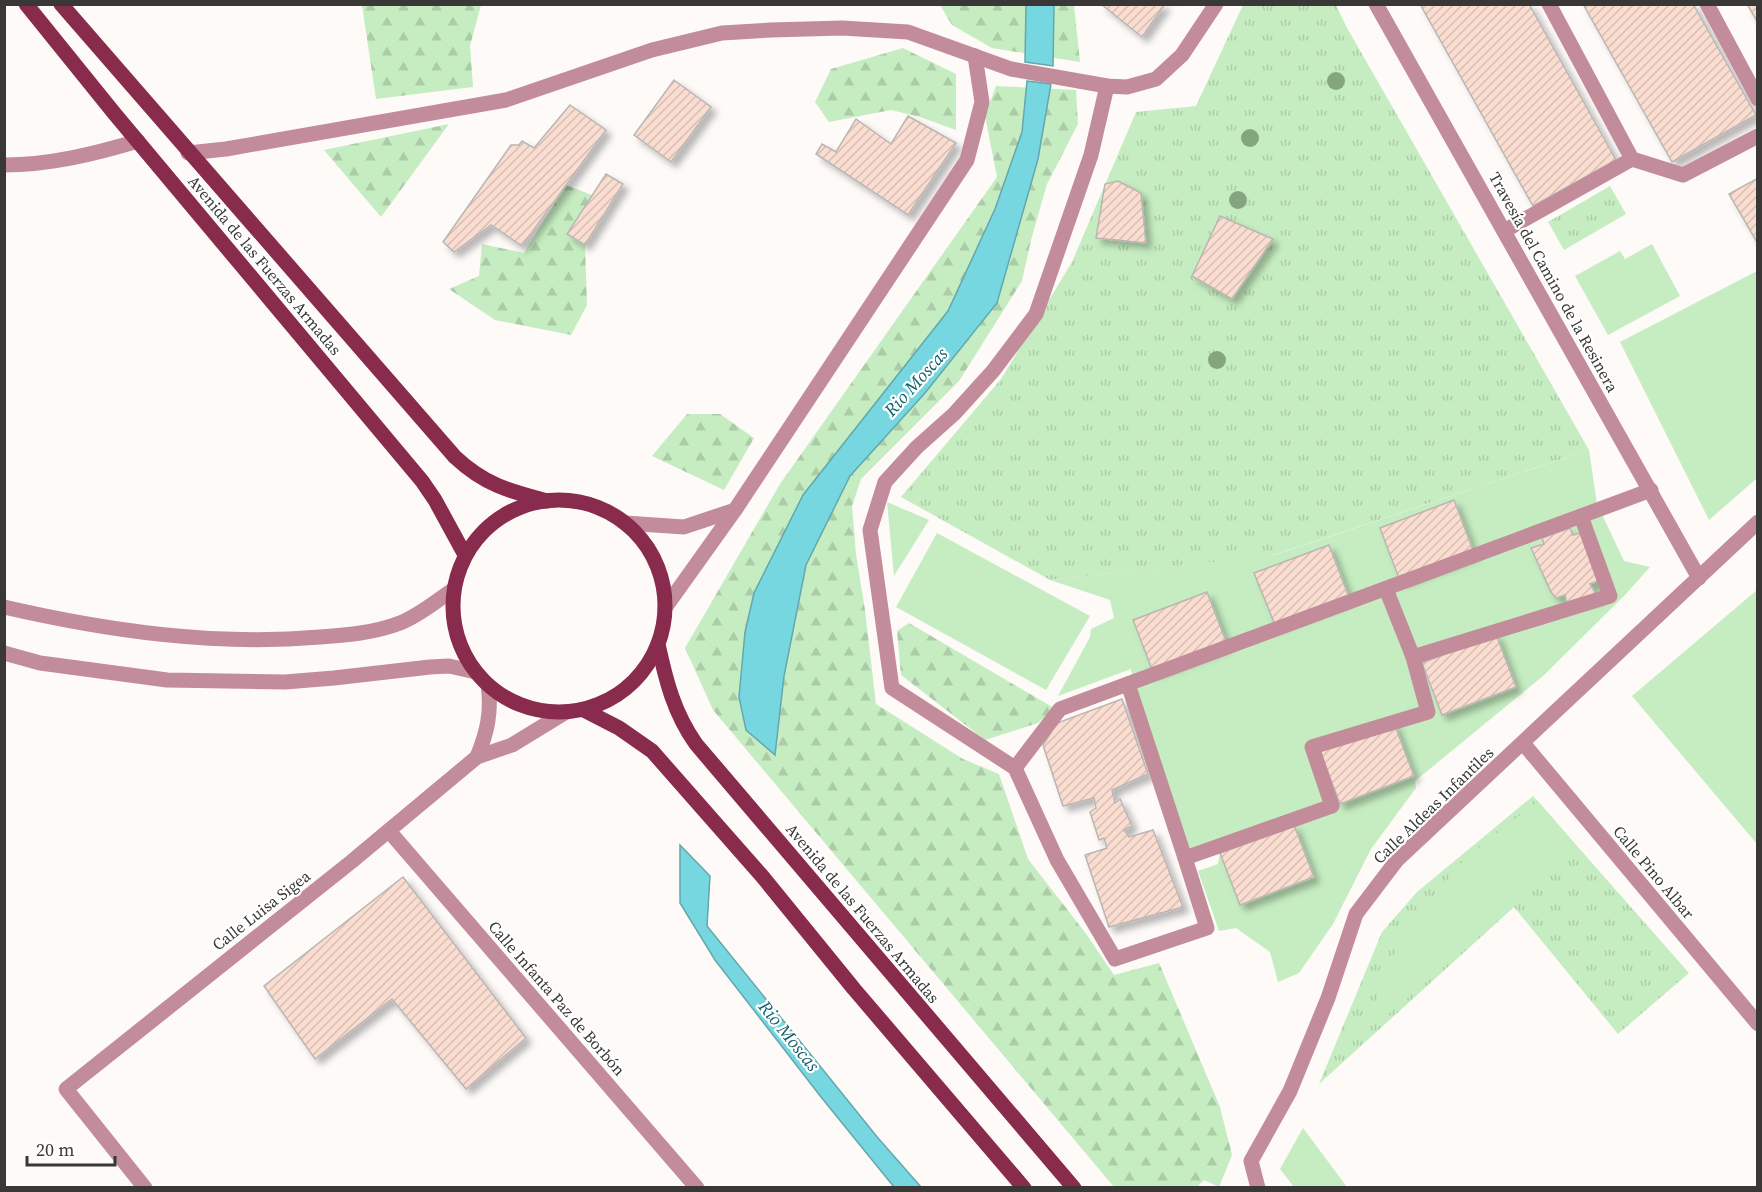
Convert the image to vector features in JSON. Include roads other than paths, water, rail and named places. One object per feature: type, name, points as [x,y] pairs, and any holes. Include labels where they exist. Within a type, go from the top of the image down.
[{"type":"main road","name":"Avenida de las Fuerzas Armadas","points":[[26,4],[422,482],[435,500],[465,555]]},
{"type":"main road","name":"Avenida de las Fuerzas Armadas","points":[[61,4],[188,153],[455,457],[467,468],[503,489],[547,501]]},
{"type":"main road","points":[[547,501],[575,501],[588,504],[625,523],[637,534],[655,560],[661,576],[665,608],[663,627],[658,644],[642,673],[610,699],[584,710],[566,712],[537,710],[519,705],[488,685],[466,658],[454,625],[452,607],[454,589],[465,555],[483,532],[506,514],[547,501]]},
{"type":"main road","name":"Avenida de las Fuerzas Armadas","points":[[658,644],[671,698],[685,729],[696,744],[1074,1188]]},
{"type":"main road","points":[[584,710],[620,728],[652,751],[762,876],[861,998],[1024,1188]]},
{"type":"street","points":[[188,153],[226,149],[506,100],[652,50],[722,33],[842,28],[908,32],[1011,69],[1107,86],[1127,87],[1156,79],[1182,55],[1216,4]]},
{"type":"street","name":"Travesía del Camino de la Resinera","points":[[1376,4],[1699,578]]},
{"type":"street","points":[[1549,4],[1632,159],[1683,175],[1758,136]]},
{"type":"street","points":[[1707,4],[1758,99]]},
{"type":"street","points":[[665,608],[735,510],[968,160],[982,102],[975,56]]},
{"type":"street","points":[[1107,86],[1091,155],[1036,314],[954,414],[917,447],[885,482],[870,530],[892,688],[1015,768],[1057,860],[1115,959],[1207,928],[1128,684]]},
{"type":"street","points":[[4,165],[58,161],[94,154],[138,141]]},
{"type":"street","points":[[1504,231],[1632,159]]},
{"type":"street","points":[[1015,768],[1060,710],[1651,490]]},
{"type":"street","points":[[625,523],[684,527],[735,510]]},
{"type":"street","points":[[1413,657],[1610,596],[1581,516]]},
{"type":"street","name":"Calle Aldeas Infantiles","points":[[1258,1188],[1251,1161],[1290,1091],[1328,998],[1356,914],[1397,860],[1758,522]]},
{"type":"street","points":[[4,607],[113,629],[225,639],[280,640],[378,630],[413,617],[454,589]]},
{"type":"street","points":[[1185,858],[1332,806],[1312,747],[1428,712],[1413,657],[1386,589]]},
{"type":"street","points":[[4,653],[51,664],[167,680],[285,682],[430,666],[449,666],[476,672]]},
{"type":"street","points":[[477,757],[489,721],[488,685]]},
{"type":"street","name":"Calle Luisa Sigea","points":[[145,1188],[66,1089],[389,831],[477,757],[512,745],[566,712]]},
{"type":"street","name":"Calle Pino Albar","points":[[1522,744],[1758,1024]]},
{"type":"street","name":"Calle Infanta Paz de Borbón","points":[[389,831],[697,1188]]},
{"type":"water","points":[[1026,5],[1054,5],[1053,66],[1025,62]]},
{"type":"water","name":"Rio Moscas","points":[[1027,81],[1051,84],[1038,159],[997,303],[925,393],[850,476],[806,565],[784,676],[775,755],[746,730],[739,697],[745,632],[754,593],[803,495],[948,311],[995,209],[1022,132]]},
{"type":"water","name":"Rio Moscas","points":[[680,845],[710,876],[707,926],[878,1138],[921,1187],[894,1187],[715,960],[680,903]]}]
